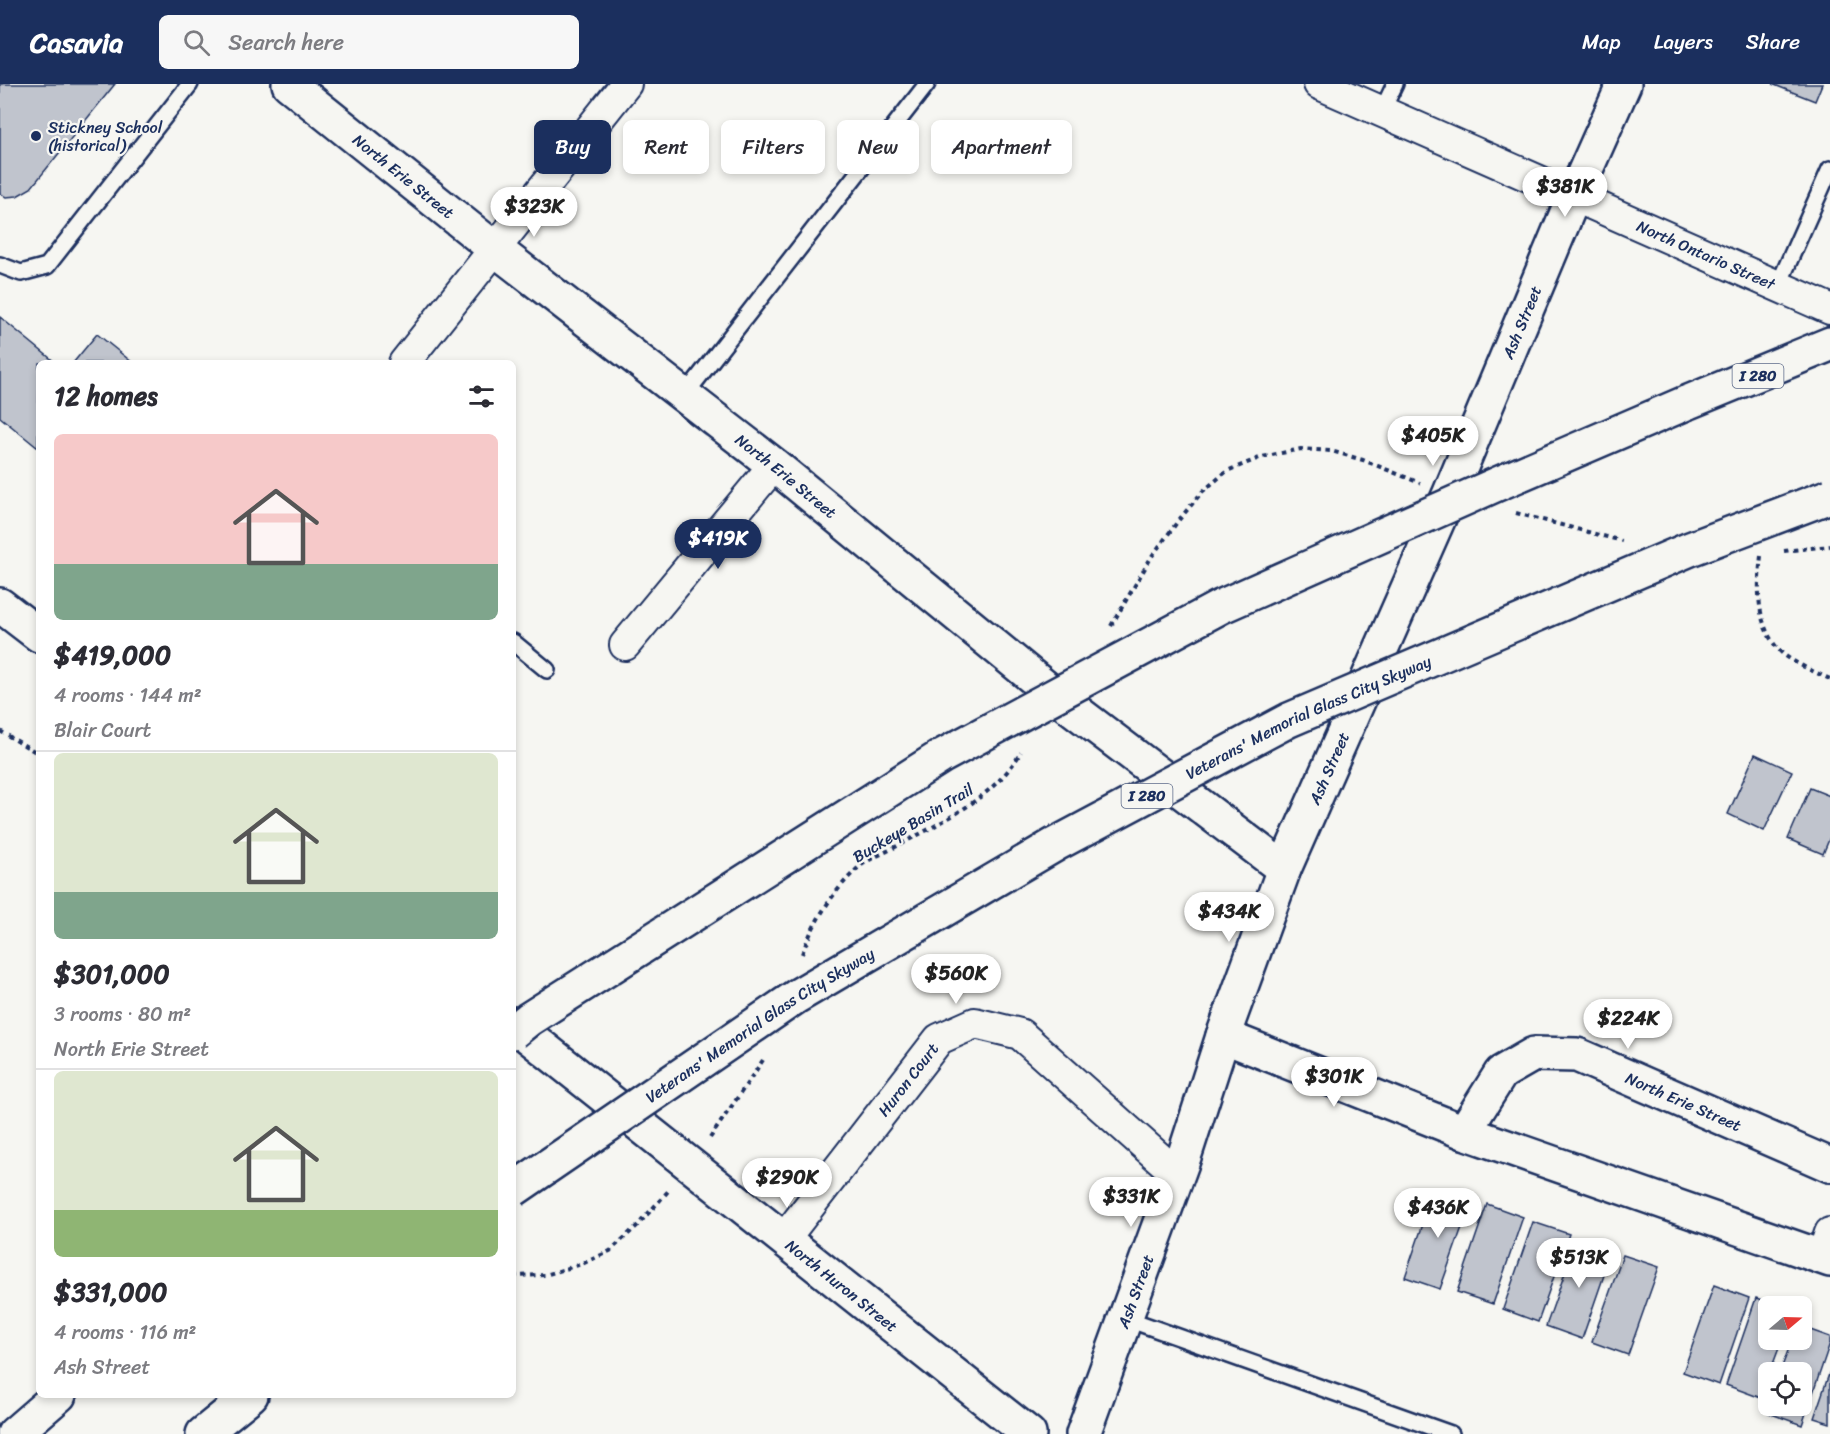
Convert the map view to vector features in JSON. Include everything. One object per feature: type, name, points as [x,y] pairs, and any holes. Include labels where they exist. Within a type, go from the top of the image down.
[{"type":"main road","name":"North Erie Street","points":[[289,84],[495,249],[774,465],[1057,697],[1284,868]]},
{"type":"main road","name":"Ash Street","points":[[1083,1434],[1178,1174],[1223,1036],[1284,868],[1450,493],[1623,84]]},
{"type":"main road","points":[[1686,403],[1830,344]]},
{"type":"main road","name":"I 280","points":[[516,1030],[529,1019],[942,756],[1220,608],[1495,485],[1686,403],[1830,350]]},
{"type":"main road","name":"Veterans' Memorial Glass City Skyway","points":[[516,1188],[797,996],[1056,844],[1269,731],[1690,549],[1830,496]]},
{"type":"main road","points":[[0,605],[36,633]]},
{"type":"main road","name":"North Huron Street","points":[[516,1026],[1029,1434]]},
{"type":"main road","points":[[1223,1036],[1464,1132],[1827,1250]]},
{"type":"main road","name":"North Erie Street","points":[[1464,1132],[1501,1073],[1534,1054],[1577,1056],[1830,1165]]},
{"type":"main road","points":[[14,1434],[56,1398]]},
{"type":"main road","points":[[203,1434],[247,1398]]},
{"type":"street","points":[[406,360],[626,84]]},
{"type":"street","name":"North Ontario Street","points":[[1320,84],[1830,309]]},
{"type":"street","points":[[625,645],[774,465]]},
{"type":"street","name":"Huron Court","points":[[784,1239],[939,1039],[975,1023],[1020,1034],[1178,1174]]},
{"type":"lane","points":[[0,265],[21,273],[47,267],[190,84]]},
{"type":"lane","points":[[684,396],[927,84]]},
{"type":"lane","points":[[1382,111],[1395,84]]},
{"type":"lane","points":[[1778,286],[1830,169]]},
{"type":"lane","points":[[516,644],[547,670]]},
{"type":"lane","points":[[1125,1318],[1451,1434]]},
{"type":"path","points":[[1107,632],[1152,556],[1178,521],[1202,492],[1227,471],[1262,457],[1301,449],[1331,451],[1363,460],[1430,486]]},
{"type":"path","points":[[1761,553],[1758,580],[1759,605],[1768,634],[1782,654],[1830,679]]},
{"type":"path","points":[[0,731],[36,752]]},
{"type":"path","name":"Buckeye Basin Trail","points":[[800,958],[827,902],[861,866],[947,819],[992,789],[1016,761],[1026,742]]},
{"type":"path","points":[[704,1146],[762,1064],[766,1054]]},
{"type":"path","points":[[516,1276],[545,1275],[582,1264],[610,1251],[637,1226],[676,1182]]},
{"type":"building","name":"Stickney School (historical)","points":[[0,84],[115,84],[31,188],[17,196],[6,197],[0,193]]},
{"type":"building","points":[[1772,84],[1822,84],[1815,101]]},
{"type":"building","points":[[0,317],[52,360],[36,360],[36,446],[0,417]]},
{"type":"building","points":[[97,334],[129,360],[75,360]]},
{"type":"building","points":[[1755,754],[1792,771],[1764,831],[1728,814]]},
{"type":"building","points":[[1810,788],[1830,796],[1830,837],[1823,854],[1788,839]]},
{"type":"building","points":[[1435,1189],[1471,1202],[1440,1289],[1405,1277]]},
{"type":"building","points":[[1487,1204],[1523,1217],[1493,1304],[1457,1292]]},
{"type":"building","points":[[1533,1222],[1569,1234],[1538,1322],[1503,1309]]},
{"type":"building","points":[[1577,1239],[1612,1252],[1582,1339],[1546,1326]]},
{"type":"building","points":[[1623,1255],[1659,1267],[1628,1355],[1592,1342]]},
{"type":"building","points":[[1714,1285],[1749,1298],[1719,1385],[1683,1372]]},
{"type":"building","points":[[1756,1298],[1758,1299],[1758,1350],[1778,1350],[1774,1362],[1758,1362],[1758,1397],[1726,1385]]},
{"type":"building","points":[[1812,1331],[1830,1337],[1812,1396],[1812,1362],[1784,1362],[1788,1350],[1812,1350]]},
{"type":"building","points":[[1830,1371],[1830,1423],[1814,1418]]},
{"type":"building","points":[[1777,1416],[1805,1416],[1802,1425]]},
{"type":"place","name":"Stickney School (historical)","points":[[36,136]]}]
